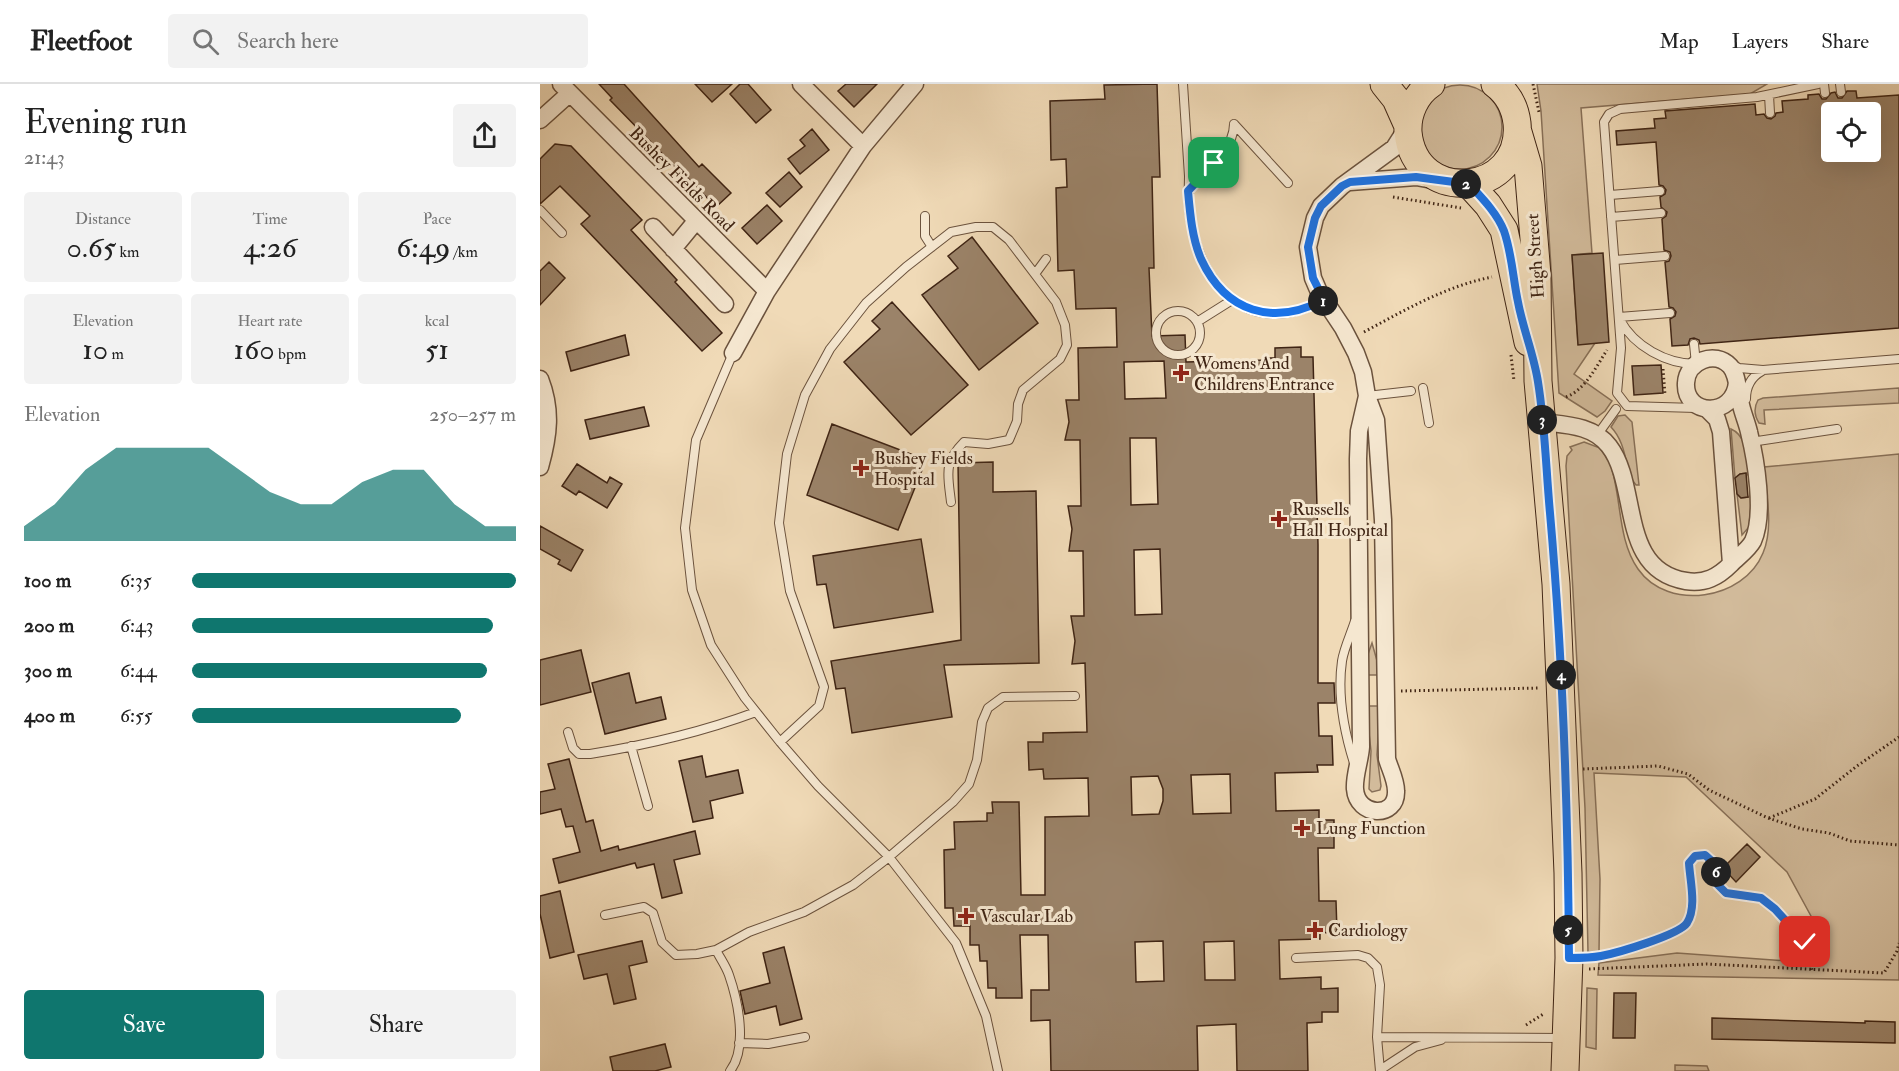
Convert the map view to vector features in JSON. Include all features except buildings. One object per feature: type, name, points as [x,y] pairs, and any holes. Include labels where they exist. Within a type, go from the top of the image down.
[{"type":"main road","points":[[1384,84],[1396,99],[1408,126]]},
{"type":"main road","points":[[1431,84],[1416,99],[1410,111],[1409,141],[1420,164],[1435,177],[1462,193],[1503,167],[1515,146],[1518,132]]},
{"type":"main road","name":"High Street","points":[[1495,84],[1509,99],[1516,114],[1518,132],[1528,166],[1537,275],[1524,381]]},
{"type":"main road","name":"High Street","points":[[1462,193],[1488,205],[1503,230],[1515,276],[1524,381],[1542,422],[1556,584],[1568,873],[1576,964],[1566,1038],[1565,1071]]},
{"type":"street","points":[[801,84],[863,146]]},
{"type":"street","points":[[733,353],[766,291],[863,146],[915,84]]},
{"type":"street","points":[[540,120],[566,89]]},
{"type":"street","name":"Bushey Fields Road","points":[[566,89],[766,291]]},
{"type":"street","points":[[1367,396],[1359,431],[1358,459],[1361,747],[1355,789],[1359,803],[1366,809],[1375,811],[1391,807],[1396,792],[1387,759],[1381,472],[1376,420],[1367,396],[1363,372],[1349,340],[1313,278],[1308,247],[1310,233],[1321,206],[1337,190],[1394,148],[1408,126]]},
{"type":"street","points":[[1350,182],[1416,177],[1462,193]]},
{"type":"street","points":[[673,249],[696,221]]},
{"type":"street","points":[[653,227],[726,304]]},
{"type":"street","points":[[1542,422],[1576,426],[1598,434],[1610,446],[1617,460],[1635,531],[1644,552],[1653,564],[1666,574],[1678,579],[1695,582],[1709,580],[1722,573],[1731,564],[1752,543],[1759,521],[1757,480],[1751,442],[1740,404],[1735,374],[1724,361],[1707,358],[1696,364],[1688,373],[1686,389],[1689,397],[1717,419],[1721,432],[1731,564]]},
{"type":"street","points":[[540,379],[547,398],[548,420],[547,443],[540,467]]},
{"type":"street","points":[[1704,408],[1719,408],[1726,405],[1736,391],[1737,382]]},
{"type":"lane","points":[[1184,84],[1190,211],[1202,260],[1218,287],[1232,300],[1257,312],[1276,313],[1302,310],[1324,300]]},
{"type":"lane","points":[[1598,434],[1616,409],[1621,348],[1604,122],[1609,114],[1620,109],[1769,95],[1818,84]]},
{"type":"lane","points":[[1769,95],[1770,113]]},
{"type":"lane","points":[[1188,191],[1233,138],[1234,124],[1288,183]]},
{"type":"lane","points":[[1610,195],[1660,191]]},
{"type":"lane","points":[[540,210],[562,233]]},
{"type":"lane","points":[[1611,217],[1661,213]]},
{"type":"lane","points":[[925,216],[926,236],[932,247]]},
{"type":"lane","points":[[780,742],[819,706],[824,687],[790,591],[779,523],[787,454],[805,395],[830,349],[866,303],[951,232],[976,227],[993,227],[1009,240],[1056,302],[1065,325],[1067,345],[1060,358],[1023,390],[1018,404],[1017,421],[1009,440],[988,444],[964,442],[955,452],[947,465],[951,502]]},
{"type":"lane","points":[[1614,260],[1665,256]]},
{"type":"lane","points":[[1035,274],[1046,259]]},
{"type":"lane","points":[[1197,322],[1232,300]]},
{"type":"lane","points":[[1185,312],[1197,322],[1199,340],[1191,351],[1178,355],[1164,350],[1159,345],[1156,330],[1163,317],[1170,313],[1185,312]]},
{"type":"lane","points":[[1619,317],[1670,313]]},
{"type":"lane","points":[[1619,317],[1626,331],[1648,350],[1667,358],[1684,364],[1696,364],[1694,344]]},
{"type":"lane","points":[[733,353],[696,441],[685,528],[692,590],[711,645],[756,712],[780,742],[818,786],[889,857],[956,943],[986,1016],[998,1071]]},
{"type":"lane","points":[[1724,361],[1739,368],[1763,370],[1899,358]]},
{"type":"lane","points":[[1746,423],[1746,392],[1754,375],[1763,370]]},
{"type":"lane","points":[[1423,388],[1429,423]]},
{"type":"lane","points":[[1367,396],[1411,391]]},
{"type":"lane","points":[[1617,393],[1627,406]]},
{"type":"lane","points":[[1616,409],[1627,406],[1704,408]]},
{"type":"lane","points":[[1751,442],[1837,429]]},
{"type":"lane","points":[[605,915],[644,907],[653,913],[662,942],[676,955],[716,950],[749,932],[804,912],[853,885],[953,802],[969,784],[977,760],[982,722],[988,708],[1003,697],[1075,696]]},
{"type":"lane","points":[[568,732],[573,748],[579,754],[591,754],[682,737],[756,712]]},
{"type":"lane","points":[[631,746],[648,806]]},
{"type":"lane","points":[[716,950],[729,974],[741,1032],[736,1062],[730,1071]]},
{"type":"lane","points":[[1296,958],[1358,955],[1368,958],[1377,967],[1380,985],[1377,1037],[1380,1070],[1415,1047],[1452,1037]]},
{"type":"lane","points":[[739,1043],[768,1044],[805,1037]]},
{"type":"lane","points":[[1377,1037],[1566,1038]]},
{"type":"path","points":[[1388,191],[1399,192]]},
{"type":"path","points":[[1391,196],[1465,210]]},
{"type":"path","points":[[1349,340],[1435,295],[1472,281],[1497,276]]},
{"type":"path","points":[[1509,345],[1524,381]]},
{"type":"path","points":[[1515,351],[1524,381]]},
{"type":"path","points":[[1657,408],[1659,395],[1665,395],[1663,362],[1667,358]]},
{"type":"path","points":[[1540,680],[1541,694]]},
{"type":"path","points":[[1386,692],[1540,687]]},
{"type":"path","points":[[1768,818],[1815,799],[1899,737]]},
{"type":"path","points":[[1581,769],[1658,766],[1688,774],[1709,790],[1768,818],[1802,829],[1829,833],[1850,841],[1899,845]]},
{"type":"path","points":[[1576,964],[1626,950],[1672,933],[1686,925],[1692,909],[1689,863],[1695,856],[1705,855],[1714,863],[1718,885],[1726,893],[1761,898],[1775,909],[1805,942],[1812,970]]},
{"type":"path","points":[[1576,964],[1707,964],[1884,972],[1899,944]]},
{"type":"path","points":[[1536,1024],[1524,1026],[1541,1016],[1547,1009]]},
{"type":"shaded area","points":[[1537,84],[1767,84],[1750,94],[1581,108],[1592,253],[1572,255],[1578,344],[1595,343],[1574,374],[1612,401],[1597,417],[1559,393],[1541,111]]},
{"type":"shaded area","points":[[1460,85],[1476,88],[1490,97],[1499,111],[1502,127],[1499,143],[1490,157],[1476,166],[1460,169],[1444,166],[1430,157],[1421,143],[1418,127],[1421,111],[1430,97],[1444,88]]},
{"type":"shaded area","points":[[1899,388],[1899,403],[1764,410],[1765,424],[1759,423],[1755,414],[1758,400],[1763,398]]},
{"type":"shaded area","points":[[1625,415],[1632,422],[1639,485],[1632,480],[1621,442],[1611,427],[1618,416]]},
{"type":"shaded area","points":[[1731,429],[1737,432],[1744,443],[1750,477],[1746,473],[1735,478]]},
{"type":"shaded area","points":[[1584,442],[1600,448],[1610,463],[1626,545],[1638,569],[1651,583],[1668,591],[1686,595],[1705,595],[1723,590],[1740,581],[1753,569],[1763,553],[1769,521],[1764,467],[1899,454],[1899,980],[1598,975],[1599,963],[1677,953],[1815,963],[1824,940],[1787,872],[1686,777],[1594,773],[1600,879],[1599,952],[1588,952],[1585,808],[1566,466],[1567,456],[1572,450],[1570,447]]},
{"type":"shaded area","points":[[1752,492],[1749,527],[1742,535],[1737,494],[1741,498],[1749,497]]},
{"type":"shaded area","points":[[1372,643],[1381,675],[1366,675],[1367,657]]},
{"type":"shaded area","points":[[1366,706],[1380,706],[1377,755],[1381,786],[1380,790],[1372,792],[1369,789],[1371,751]]},
{"type":"shaded area","points":[[1587,988],[1597,989],[1596,1049],[1586,1047]]},
{"type":"shaded area","points":[[1675,1065],[1707,1066],[1709,1071],[1675,1071]]},
{"type":"place","name":"Womens And Childrens Entrance","points":[[1181,373]]},
{"type":"place","name":"Bushey Fields Hospital","points":[[861,468]]},
{"type":"place","name":"Russells Hall Hospital","points":[[1279,519]]},
{"type":"place","name":"Lung Function","points":[[1302,828]]},
{"type":"place","name":"Vascular Lab","points":[[966,916]]},
{"type":"place","name":"Cardiology","points":[[1315,930]]},
{"type":"route","points":[[1214,163],[1188,191],[1196,241],[1202,260],[1218,287],[1232,300],[1257,312],[1276,313],[1302,310],[1324,300],[1313,278],[1309,262],[1310,233],[1321,206],[1342,186],[1350,182],[1416,177],[1469,184],[1488,205],[1503,230],[1538,381],[1542,422],[1556,584],[1563,711],[1569,958],[1599,957],[1626,950],[1672,933],[1686,925],[1692,909],[1689,863],[1695,856],[1705,855],[1714,863],[1718,885],[1726,893],[1761,898],[1775,909],[1805,942]]}]
